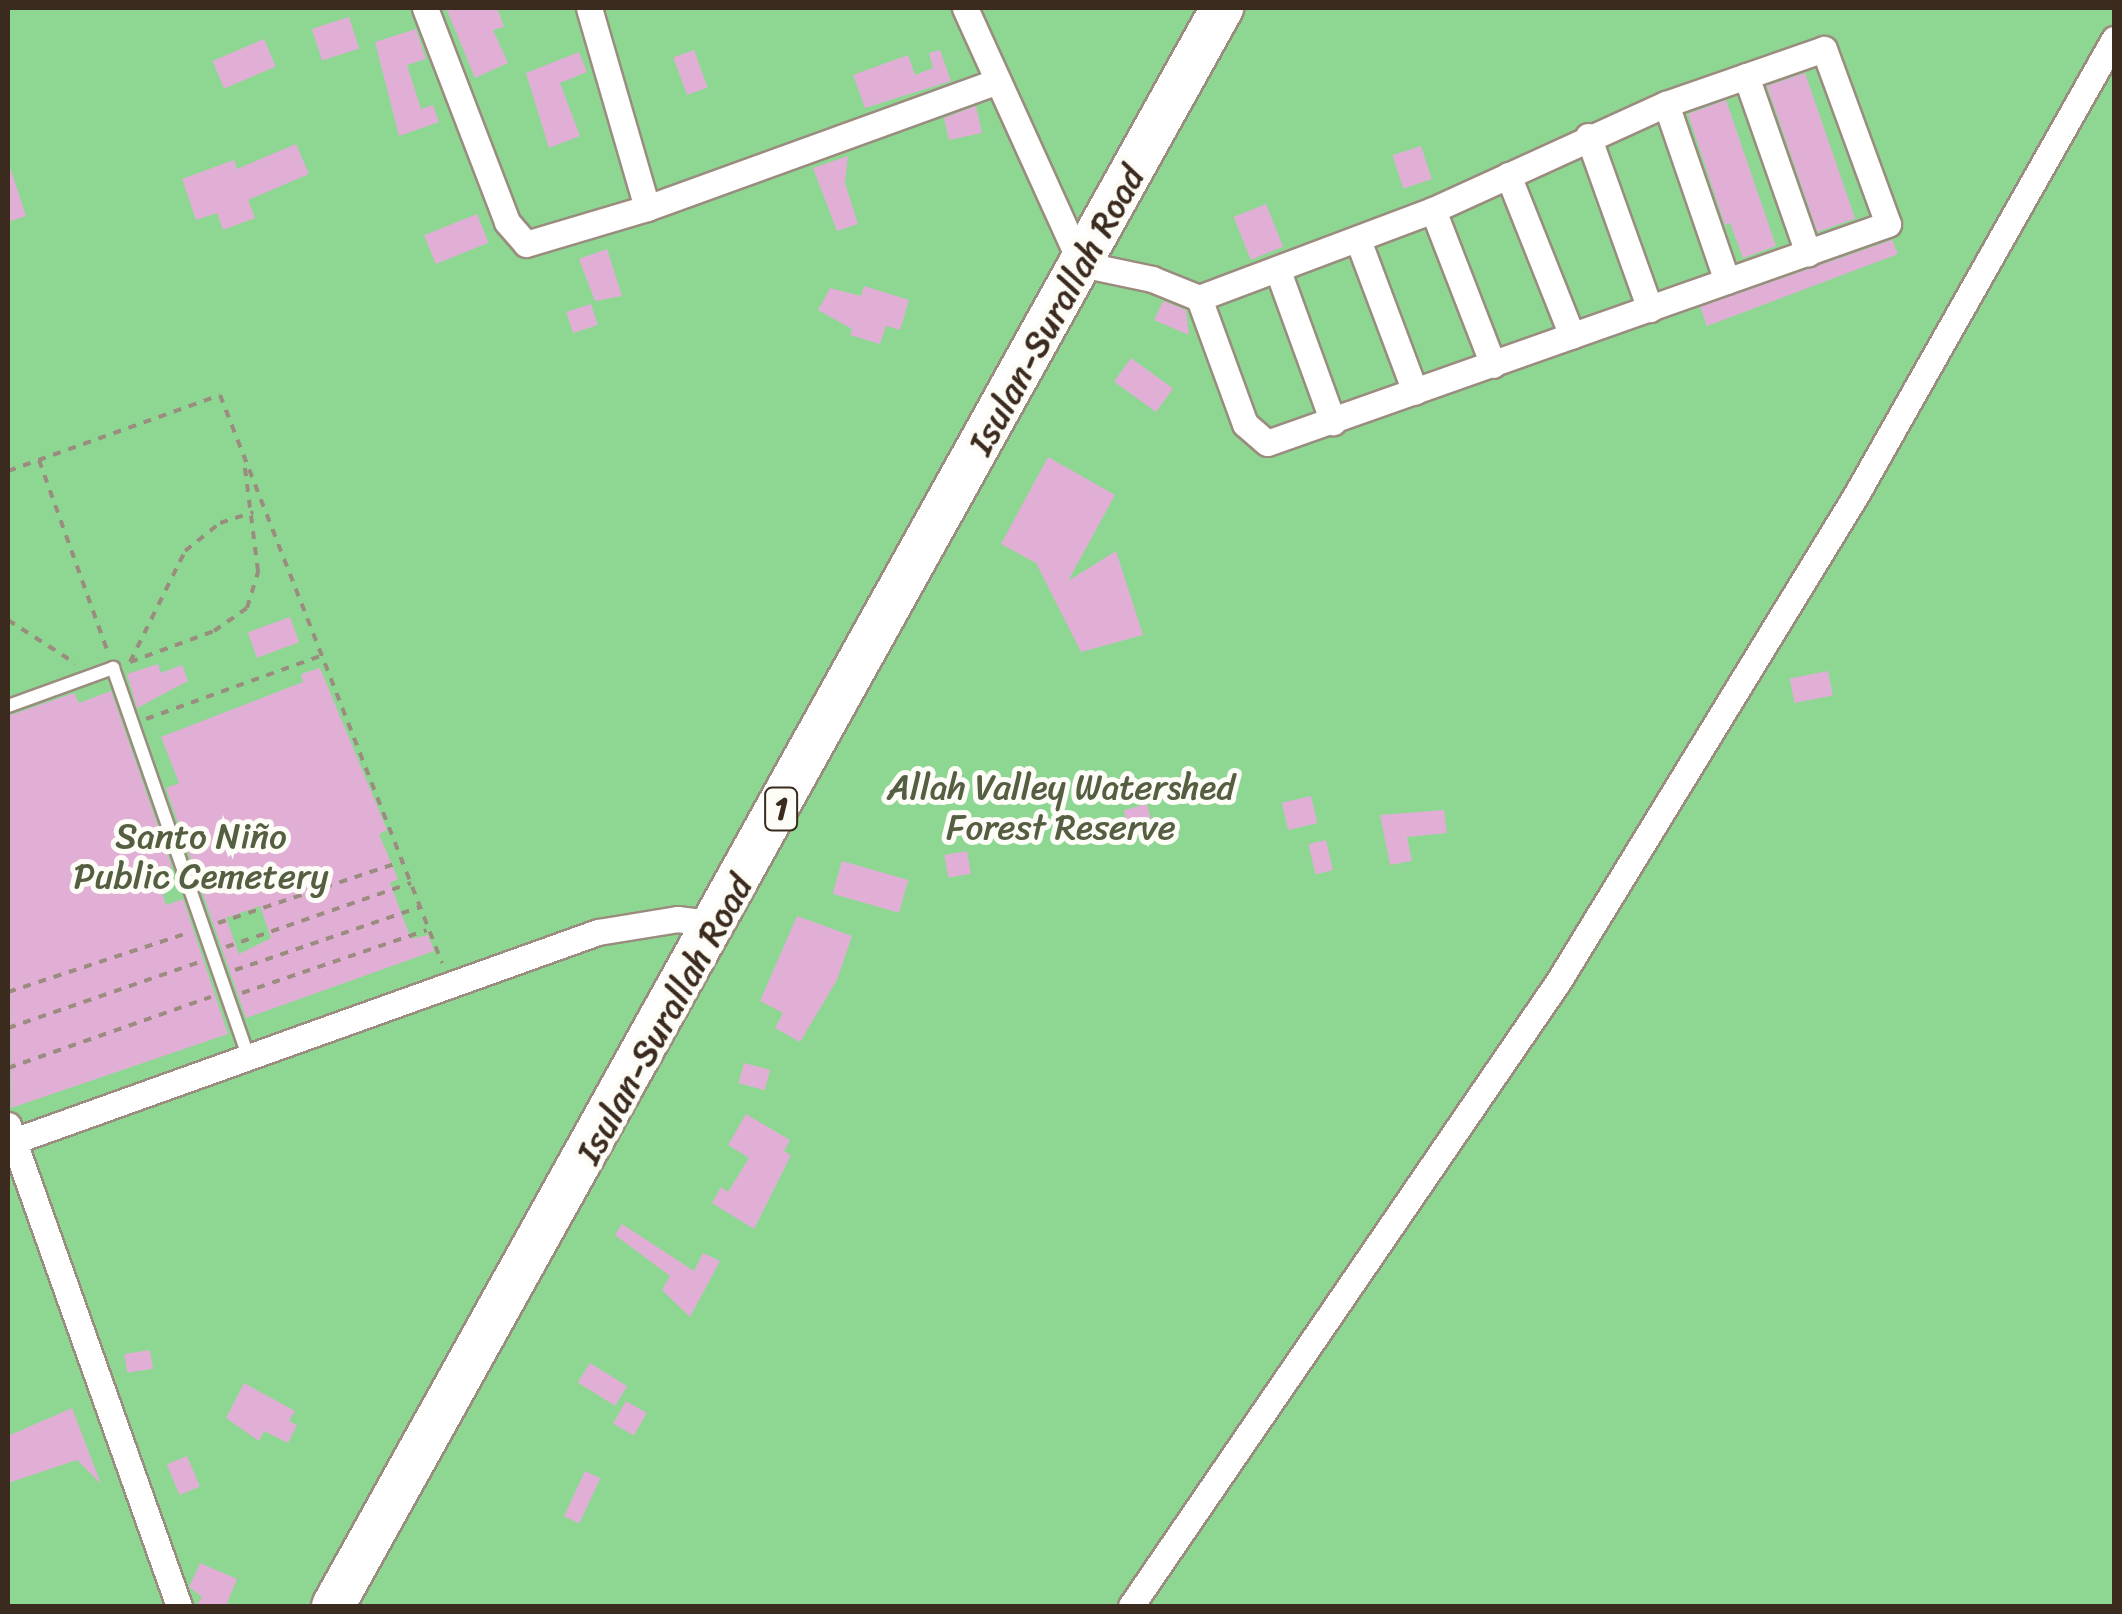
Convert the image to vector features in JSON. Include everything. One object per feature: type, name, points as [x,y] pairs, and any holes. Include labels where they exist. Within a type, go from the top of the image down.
[{"type":"highway","name":"Isulan-Surallah Road","points":[[332,1606],[718,924],[1222,8]]},
{"type":"street","points":[[425,8],[514,236],[526,244],[548,242],[998,81]]},
{"type":"street","points":[[590,8],[646,208]]},
{"type":"street","points":[[965,8],[1081,264],[1152,279],[1199,298],[1278,272],[1433,210],[1588,136],[1666,104],[1824,48],[1888,224],[1267,443],[1250,434],[1199,298]]},
{"type":"street","points":[[1131,1606],[1558,982],[1856,495],[2114,39]]},
{"type":"street","points":[[1746,76],[1808,252]]},
{"type":"street","points":[[1666,104],[1727,281]]},
{"type":"street","points":[[1588,136],[1650,309]]},
{"type":"street","points":[[1508,175],[1572,336]]},
{"type":"street","points":[[1433,210],[1493,365]]},
{"type":"street","points":[[1358,240],[1415,392]]},
{"type":"street","points":[[1278,272],[1333,422]]},
{"type":"street","points":[[179,1606],[10,1136],[598,932],[678,919],[718,924]]},
{"type":"lane","points":[[8,706],[113,668],[248,1056]]},
{"type":"path","points":[[8,471],[220,395],[450,983]]},
{"type":"path","points":[[40,460],[113,668],[214,631],[247,608],[258,571],[243,453]]},
{"type":"path","points":[[130,662],[185,551],[220,523],[253,512]]},
{"type":"path","points":[[8,620],[95,674]]},
{"type":"path","points":[[132,724],[324,655]]},
{"type":"path","points":[[8,992],[403,861]]},
{"type":"path","points":[[8,1028],[411,883]]},
{"type":"path","points":[[220,974],[421,907]]},
{"type":"path","points":[[8,1068],[429,930]]},
{"type":"green space","name":"Allah Valley Watershed Forest Reserve","points":[[8,8],[2114,8],[2114,1606],[8,1606]]},
{"type":"building","points":[[446,8],[497,8],[504,27],[493,30],[508,63],[475,78]]},
{"type":"building","points":[[349,17],[359,48],[322,60],[312,29]]},
{"type":"building","points":[[416,29],[426,59],[407,65],[421,109],[433,105],[439,122],[399,136],[375,42]]},
{"type":"building","points":[[264,39],[276,67],[224,88],[212,61]]},
{"type":"building","points":[[694,50],[708,88],[687,95],[673,58]]},
{"type":"building","points":[[940,50],[951,81],[865,108],[853,75],[908,55],[915,75],[933,68],[929,53]]},
{"type":"building","points":[[579,52],[587,72],[560,83],[580,136],[549,148],[526,73]]},
{"type":"building","points":[[1805,73],[1855,219],[1817,232],[1767,86]]},
{"type":"building","points":[[1726,100],[1776,246],[1743,258],[1730,223],[1725,225],[1688,114]]},
{"type":"building","points":[[976,106],[982,133],[949,140],[944,118]]},
{"type":"building","points":[[296,144],[309,174],[248,200],[255,218],[223,230],[217,213],[196,220],[182,179],[234,160],[237,169]]},
{"type":"building","points":[[1421,146],[1432,179],[1403,189],[1392,155]]},
{"type":"building","points":[[848,156],[845,183],[858,224],[837,231],[813,168]]},
{"type":"building","points":[[11,170],[26,216],[8,222],[8,171]]},
{"type":"building","points":[[1266,204],[1283,247],[1251,260],[1234,217]]},
{"type":"building","points":[[477,214],[489,243],[436,264],[424,235]]},
{"type":"building","points":[[1892,240],[1898,254],[1707,326],[1700,307]]},
{"type":"building","points":[[607,249],[622,296],[595,301],[579,259]]},
{"type":"building","points":[[864,286],[909,300],[900,330],[886,326],[880,344],[850,335],[852,329],[818,310],[830,288],[861,296]]},
{"type":"building","points":[[1163,301],[1186,310],[1189,335],[1154,320]]},
{"type":"building","points":[[591,304],[598,325],[573,333],[566,312]]},
{"type":"building","points":[[1131,358],[1173,389],[1156,412],[1114,381]]},
{"type":"building","points":[[1048,457],[1115,495],[1068,581],[1116,551],[1143,635],[1081,652],[1036,563],[1001,544]]},
{"type":"building","points":[[290,617],[299,642],[257,658],[248,632]]},
{"type":"building","points":[[158,664],[161,673],[182,665],[188,681],[137,708],[127,674]]},
{"type":"building","points":[[320,668],[387,830],[379,834],[398,879],[390,883],[411,939],[428,935],[434,951],[246,1018],[166,788],[179,783],[161,737],[303,682],[301,674]],"holes":[[[260,906],[271,938],[239,954],[226,918]]]},
{"type":"building","points":[[1828,671],[1833,696],[1794,703],[1790,678]]},
{"type":"building","points":[[111,691],[172,867],[157,873],[166,905],[183,899],[228,1034],[11,1108],[8,716],[74,693],[79,703]]},
{"type":"building","points":[[1311,796],[1317,823],[1288,830],[1282,803]]},
{"type":"building","points":[[1147,804],[1153,826],[1130,832],[1124,810]]},
{"type":"building","points":[[1444,810],[1447,833],[1407,837],[1412,861],[1390,865],[1380,815]]},
{"type":"building","points":[[1326,840],[1333,870],[1315,874],[1308,844]]},
{"type":"building","points":[[967,851],[971,874],[948,878],[944,855]]},
{"type":"building","points":[[842,861],[908,880],[899,913],[833,894]]},
{"type":"building","points":[[797,916],[852,936],[837,980],[800,1042],[775,1028],[783,1013],[760,1001]]},
{"type":"building","points":[[744,1063],[770,1070],[765,1090],[739,1083]]},
{"type":"building","points":[[746,1114],[790,1140],[784,1151],[791,1155],[754,1229],[712,1203],[721,1187],[728,1192],[749,1158],[728,1145]]},
{"type":"building","points":[[622,1224],[694,1271],[703,1253],[720,1261],[690,1317],[662,1290],[670,1276],[615,1235]]},
{"type":"building","points":[[150,1350],[153,1369],[127,1373],[124,1354]]},
{"type":"building","points":[[590,1363],[627,1386],[615,1406],[578,1383]]},
{"type":"building","points":[[244,1383],[295,1411],[289,1421],[297,1425],[288,1443],[264,1431],[259,1441],[226,1418]]},
{"type":"building","points":[[626,1401],[647,1413],[634,1436],[613,1424]]},
{"type":"building","points":[[72,1408],[101,1484],[77,1460],[8,1483],[8,1436]]},
{"type":"building","points":[[187,1456],[200,1486],[180,1495],[167,1465]]},
{"type":"building","points":[[585,1471],[600,1478],[579,1523],[564,1516]]},
{"type":"building","points":[[200,1563],[237,1579],[226,1606],[196,1606],[202,1597],[189,1587]]},
{"type":"park label","name":"Santo Niño Public Cemetery","points":[[201,856]]}]
